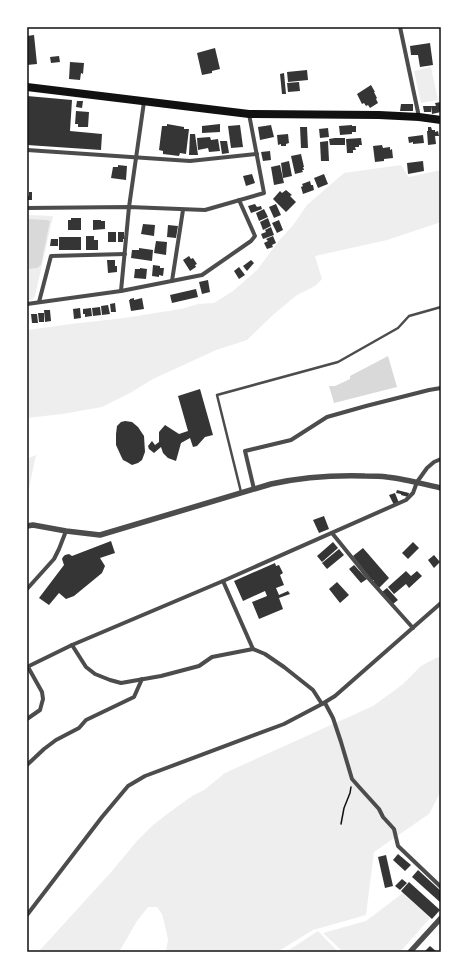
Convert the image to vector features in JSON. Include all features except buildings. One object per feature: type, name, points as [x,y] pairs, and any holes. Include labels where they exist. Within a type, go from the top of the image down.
[{"type":"highway","points":[[27,87],[144,102],[169,102],[249,114],[379,115],[441,120]]},
{"type":"street","points":[[400,27],[418,117]]},
{"type":"street","points":[[121,292],[130,207],[144,102]]},
{"type":"street","points":[[27,208],[130,207],[205,210],[264,193],[249,114]]},
{"type":"street","points":[[27,150],[190,161],[256,154]]},
{"type":"street","points":[[27,304],[121,292],[202,275],[251,241],[255,236],[239,200]]},
{"type":"street","points":[[172,281],[183,210]]},
{"type":"street","points":[[39,302],[51,256],[125,254]]},
{"type":"street","points":[[254,489],[245,452],[291,440],[328,417],[366,406],[441,388]]},
{"type":"street","points":[[27,719],[40,710],[43,699],[42,692],[27,667],[406,500],[413,493],[417,482],[427,468],[434,462],[441,459]]},
{"type":"street","points":[[27,526],[33,525],[100,535],[254,489],[295,479],[324,476],[386,477],[441,488]]},
{"type":"street","points":[[27,589],[54,559],[66,531]]},
{"type":"street","points":[[332,533],[370,580],[413,628]]},
{"type":"street","points":[[223,581],[253,649]]},
{"type":"street","points":[[27,915],[102,817],[128,786],[145,776],[284,724],[324,703],[335,696],[441,603]]},
{"type":"street","points":[[72,646],[86,667],[95,674],[121,683],[161,676],[199,666],[212,657],[253,649],[266,654],[313,690],[324,703],[335,724],[352,779],[379,809],[394,829],[398,846],[441,888]]},
{"type":"street","points":[[27,765],[44,749],[56,740],[79,728],[86,720],[134,698],[142,679]]},
{"type":"street","points":[[410,952],[441,918]]},
{"type":"lane","points":[[255,145],[260,144]]},
{"type":"lane","points":[[242,493],[217,395],[338,362],[398,328],[409,316],[441,306]]},
{"type":"path","points":[[341,824],[344,808],[350,793],[352,779]]},
{"type":"shaded area","points":[[431,67],[438,100],[421,103],[414,71]]},
{"type":"shaded area","points":[[401,165],[409,177],[441,170],[441,222],[387,240],[315,256],[322,279],[315,286],[297,295],[274,314],[247,340],[216,350],[153,379],[130,393],[102,407],[27,418],[27,330],[124,318],[181,309],[198,304],[214,303],[233,291],[257,270],[294,224],[307,205],[344,173]]},
{"type":"shaded area","points":[[27,215],[53,216],[35,296],[32,300],[27,300]]},
{"type":"shaded area","points":[[27,219],[50,221],[41,265],[37,268],[27,269]]},
{"type":"shaded area","points":[[388,356],[397,387],[334,403],[329,386],[335,386],[350,379],[350,376]]},
{"type":"shaded area","points":[[36,455],[28,493],[27,495],[27,459]]},
{"type":"shaded area","points":[[441,657],[441,791],[429,814],[374,852],[366,915],[313,930],[277,952],[166,952],[168,939],[162,914],[157,907],[148,907],[137,921],[119,952],[36,952],[41,949],[112,871],[137,841],[153,825],[170,812],[192,796],[204,790],[225,773],[373,706],[403,684],[421,666]]},
{"type":"shaded area","points":[[403,893],[430,918],[400,952],[343,952],[323,933],[366,921]]},
{"type":"shaded area","points":[[318,931],[338,952],[286,952]]}]
